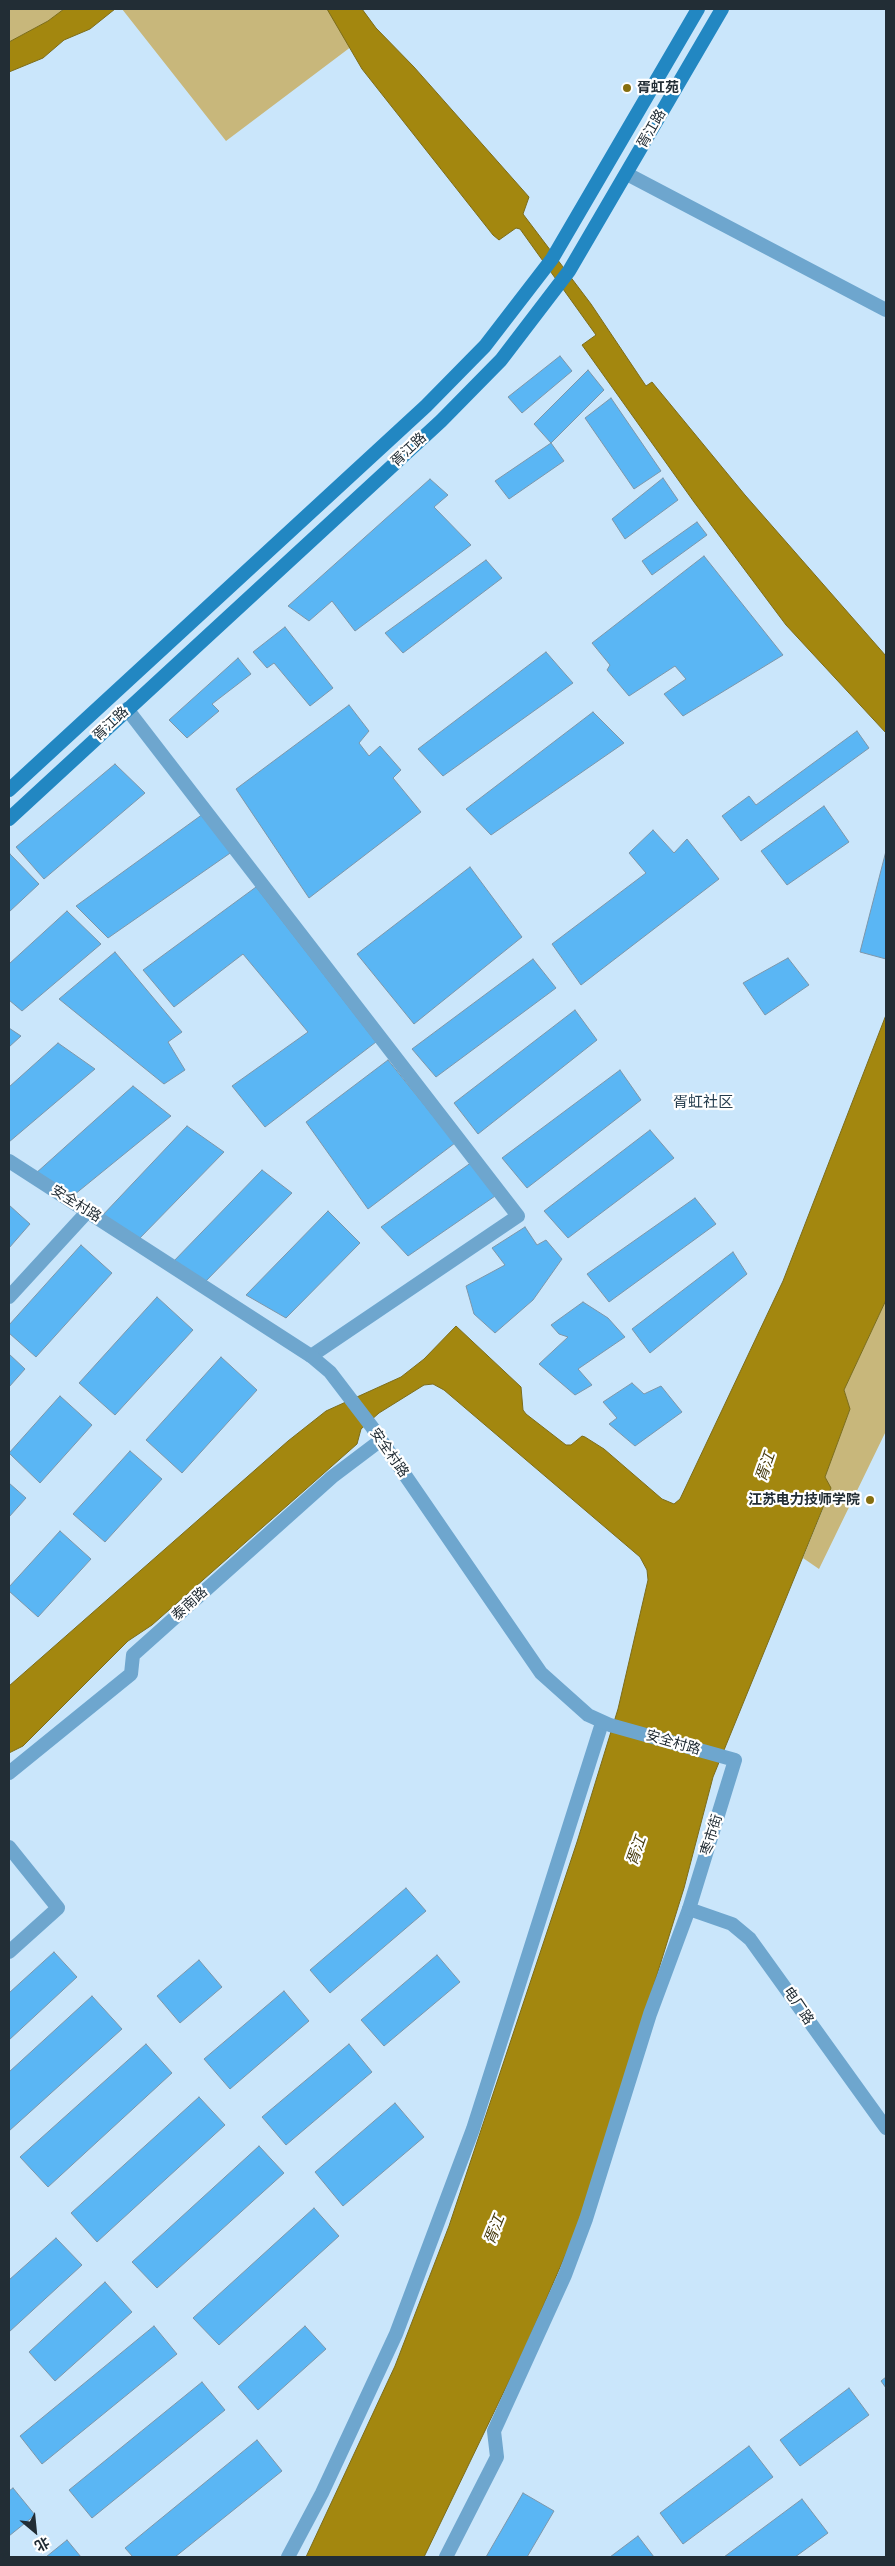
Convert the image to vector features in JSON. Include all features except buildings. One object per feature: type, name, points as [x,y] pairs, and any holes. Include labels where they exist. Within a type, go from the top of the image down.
[{"type":"main road","name":"胥江路","points":[[9,790],[426,406],[485,346],[546,269],[698,9]]},
{"type":"main road","name":"胥江路","points":[[9,819],[454,409],[501,360],[563,281],[722,9]]},
{"type":"street","points":[[627,174],[886,310]]},
{"type":"street","points":[[127,709],[518,1216],[311,1356]]},
{"type":"street","name":"安全村路","points":[[9,1162],[311,1356],[330,1372],[346,1390],[541,1673],[588,1716],[606,1724],[730,1759]]},
{"type":"street","points":[[9,1297],[88,1211]]},
{"type":"street","name":"泰南路","points":[[9,1772],[131,1674],[133,1655],[332,1477],[381,1440]]},
{"type":"street","points":[[288,2557],[322,2493],[399,2324],[472,2129],[606,1724]]},
{"type":"street","name":"枣市街","points":[[446,2557],[497,2457],[494,2431],[565,2276],[589,2209],[650,2014],[689,1909],[730,1759]]},
{"type":"street","points":[[9,1847],[58,1908],[9,1952]]},
{"type":"street","name":"电厂路","points":[[689,1909],[732,1924],[750,1939],[886,2128]]},
{"type":"shaded area","points":[[9,9],[64,9],[48,21],[9,42]]},
{"type":"shaded area","points":[[122,9],[362,9],[376,28],[226,141]]},
{"type":"shaded area","points":[[886,1300],[886,1431],[819,1569],[803,1558],[831,1489],[825,1477],[850,1409],[844,1390]]},
{"type":"water","points":[[64,9],[115,9],[90,29],[64,40],[43,58],[9,72],[9,42],[48,21]]},
{"type":"water","points":[[327,9],[362,9],[376,28],[414,67],[529,197],[523,214],[591,304],[646,386],[652,382],[745,495],[886,656],[886,733],[786,625],[694,502],[582,345],[596,335],[520,229],[516,228],[499,240],[493,235],[362,69]]},
{"type":"water","name":"胥江","points":[[886,1015],[886,1300],[844,1390],[850,1409],[825,1477],[831,1488],[713,1777],[684,1888],[581,2219],[525,2348],[424,2557],[306,2557],[395,2366],[449,2226],[577,1842],[618,1709],[648,1580],[647,1570],[640,1557],[444,1390],[433,1384],[424,1385],[379,1413],[361,1429],[357,1444],[152,1625],[128,1641],[23,1746],[9,1753],[9,1686],[288,1441],[326,1411],[401,1377],[424,1359],[456,1326],[521,1387],[523,1410],[526,1414],[566,1445],[571,1445],[582,1436],[585,1437],[604,1449],[662,1499],[674,1504],[680,1499],[783,1281]]},
{"type":"place","name":"胥虹苑","points":[[627,88]]},
{"type":"place","name":"江苏电力技师学院","points":[[870,1500]]},
{"type":"district","name":"胥虹社区","points":[[703,1103]]}]
